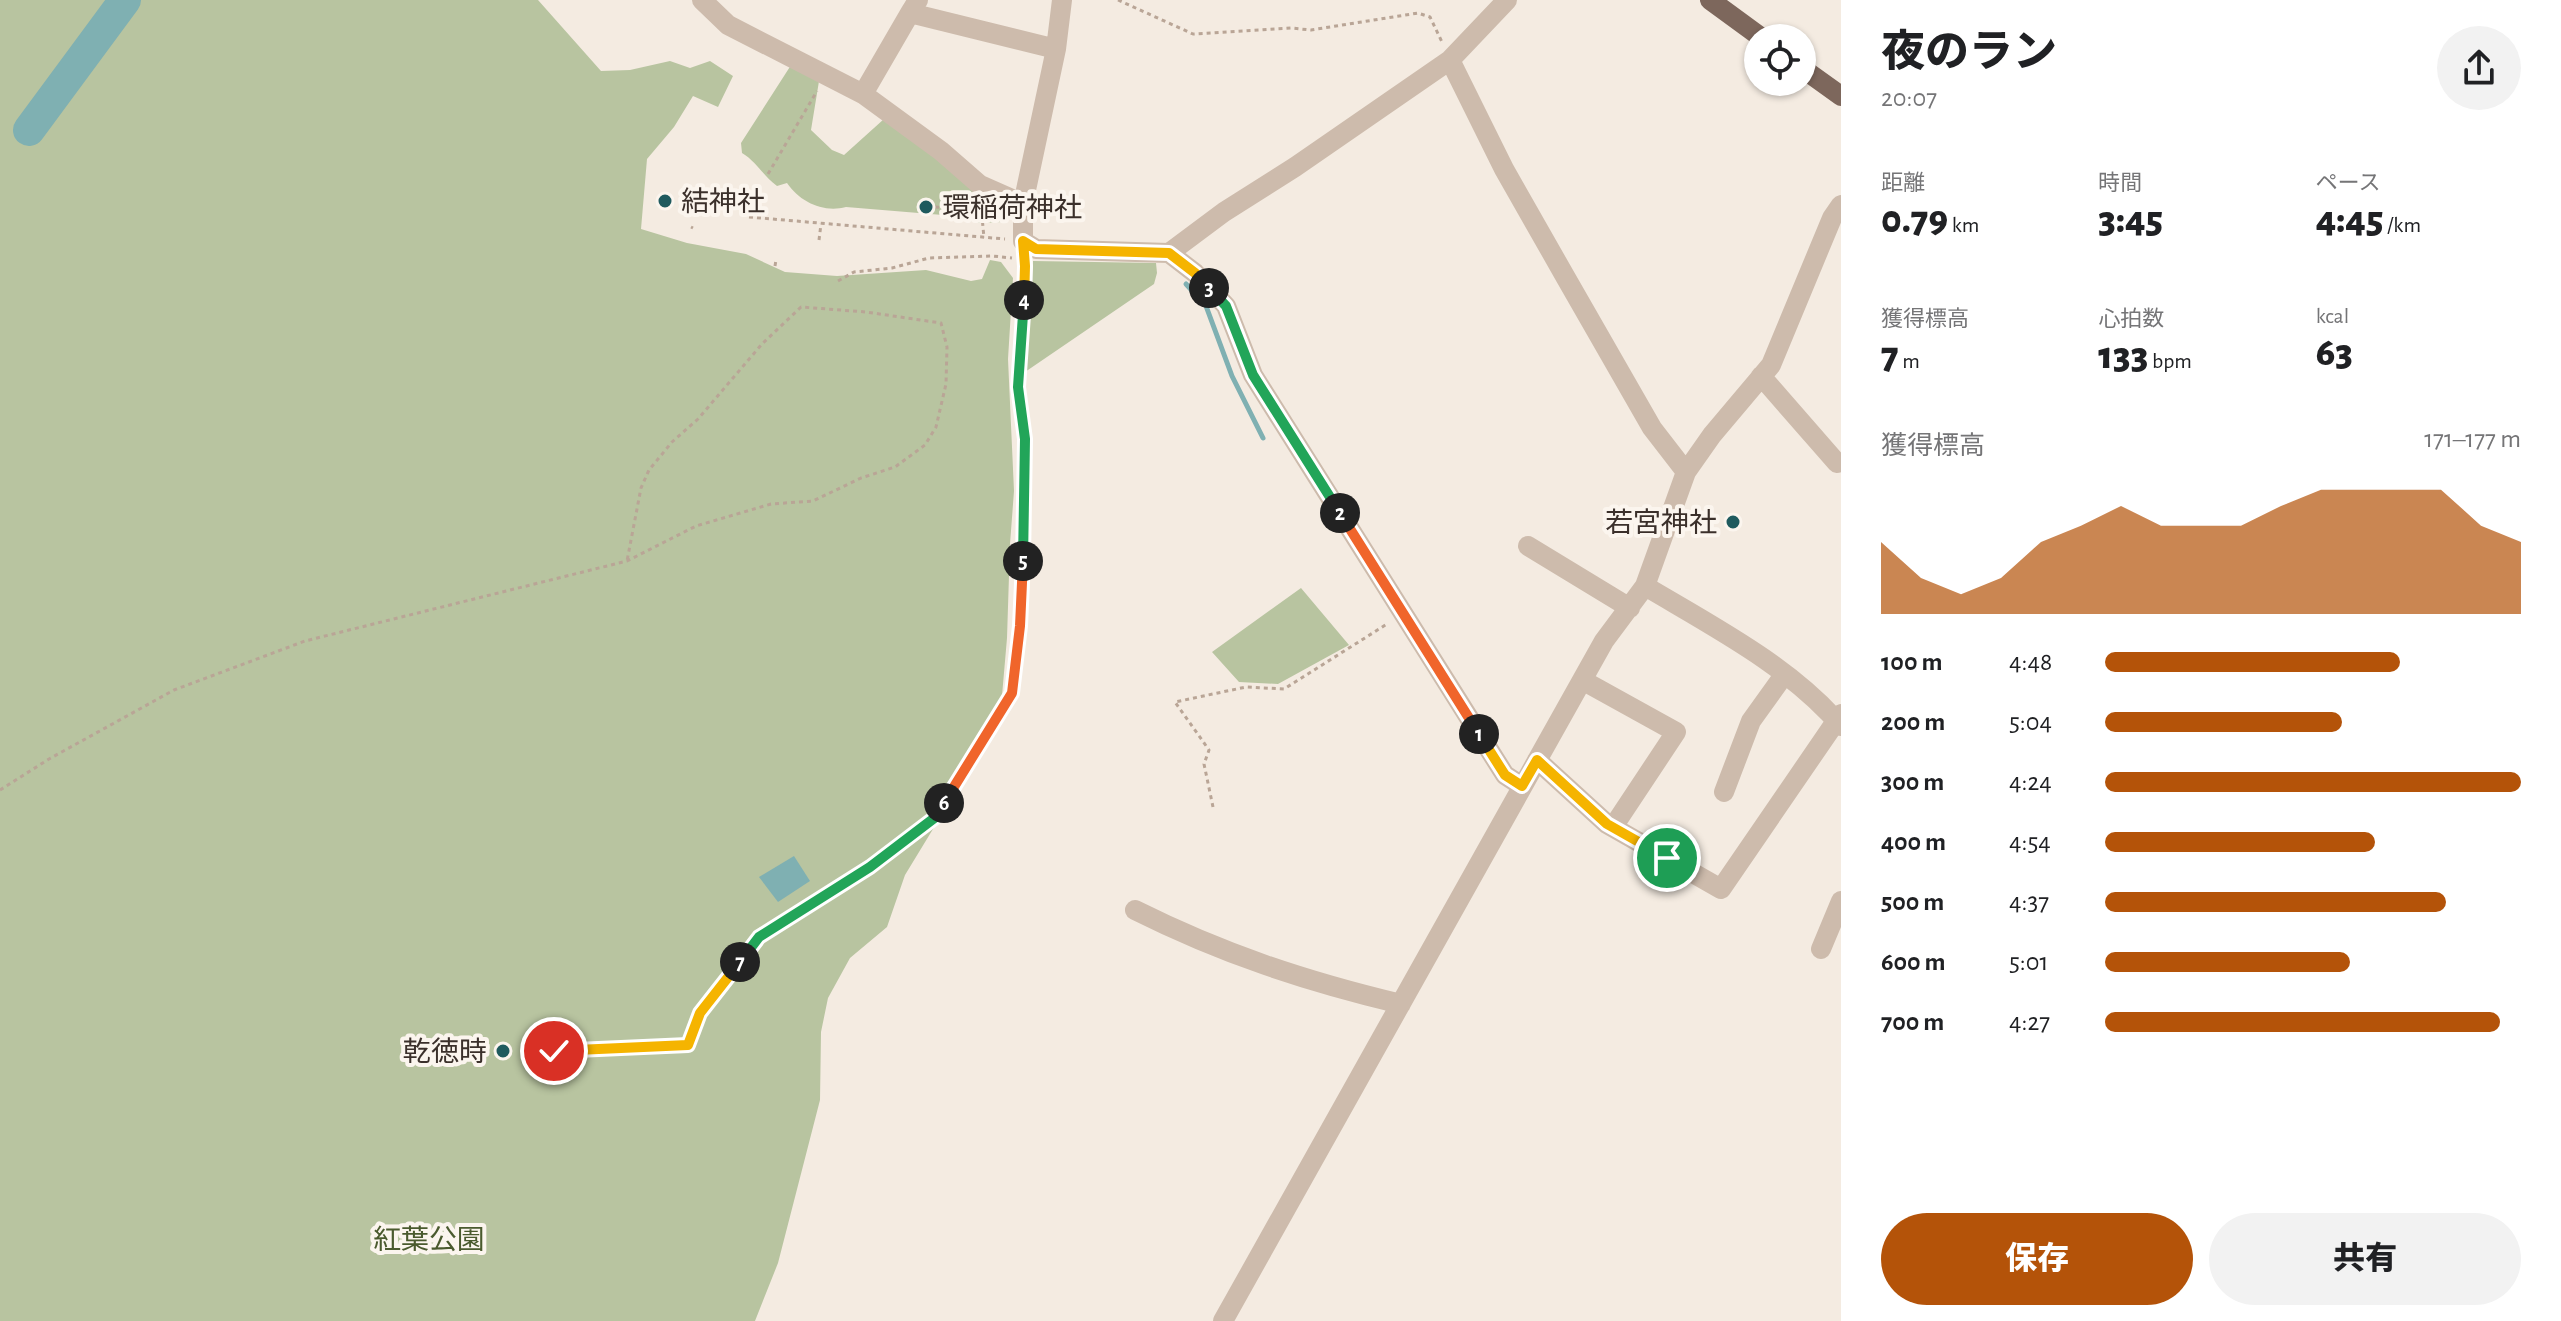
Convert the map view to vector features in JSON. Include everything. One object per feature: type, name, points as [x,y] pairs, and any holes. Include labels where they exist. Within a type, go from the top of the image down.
[{"type":"main road","points":[[1710,0],[1744,25]]},
{"type":"main road","points":[[1816,78],[1841,96]]},
{"type":"street","points":[[1062,0],[1056,49],[1023,204],[1019,246],[1169,253],[1195,273],[1226,306],[1253,375],[1505,775],[1522,786]]},
{"type":"street","points":[[1169,253],[1224,212],[1450,60],[1507,0]]},
{"type":"street","points":[[707,2],[728,25],[863,94],[941,151],[980,185],[1023,204]]},
{"type":"street","points":[[863,94],[914,7],[1056,49]]},
{"type":"street","points":[[1450,60],[1504,169],[1566,278],[1652,428],[1686,472]]},
{"type":"street","points":[[1223,1321],[1604,641],[1645,586],[1686,472],[1766,370],[1832,218],[1841,205]]},
{"type":"street","points":[[1766,370],[1837,463]]},
{"type":"street","points":[[1528,546],[1630,608]]},
{"type":"street","points":[[1537,760],[1613,827],[1721,889],[1839,720],[1806,690],[1729,636],[1645,586]]},
{"type":"street","points":[[1724,792],[1751,721],[1784,675]]},
{"type":"street","points":[[1582,680],[1676,732],[1613,827]]},
{"type":"street","points":[[1821,949],[1841,901]]},
{"type":"street","points":[[1135,910],[1194,939],[1272,969],[1401,1004]]},
{"type":"path","points":[[1118,0],[1193,34],[1291,28],[1311,30],[1418,13],[1430,17],[1450,60]]},
{"type":"path","points":[[768,174],[827,73]]},
{"type":"path","points":[[935,207],[959,208],[971,202],[977,203],[983,209],[984,238]]},
{"type":"path","points":[[698,208],[719,212]]},
{"type":"path","points":[[749,217],[984,238],[1019,246]]},
{"type":"path","points":[[819,240],[821,224]]},
{"type":"path","points":[[838,281],[854,272],[892,268],[929,258],[992,256],[1019,246]]},
{"type":"path","points":[[554,1051],[688,1045],[700,1013],[759,937],[870,867],[937,816],[1012,693],[1020,626],[1025,439],[1018,387],[1024,292],[1019,246]]},
{"type":"path","points":[[775,266],[776,260]]},
{"type":"path","points":[[1024,292],[1033,293]]},
{"type":"path","points":[[0,790],[49,759],[174,690],[305,641],[627,561],[696,526],[726,515],[771,504],[813,501],[861,478],[895,467],[925,445],[936,427],[946,384],[947,347],[941,323],[866,312],[801,307],[762,344],[698,419],[672,442],[649,470],[641,488],[627,561]]},
{"type":"path","points":[[1213,807],[1204,764],[1209,750],[1175,702],[1246,687],[1284,689],[1403,613]]},
{"type":"green space","name":"紅葉公園","points":[[0,0],[538,0],[601,71],[630,70],[670,61],[690,68],[710,61],[733,76],[718,107],[693,96],[674,127],[647,159],[641,229],[687,243],[746,254],[785,272],[837,276],[926,270],[971,281],[982,279],[990,260],[1001,262],[1013,278],[1008,359],[1014,491],[1000,719],[905,875],[887,927],[850,958],[828,998],[821,1032],[820,1100],[778,1263],[755,1321],[0,1321]]},
{"type":"green space","points":[[793,62],[820,75],[811,130],[832,150],[844,155],[884,119],[1005,201],[1003,222],[978,223],[967,217],[821,207],[805,201],[787,183],[777,186],[742,153],[741,143]]},
{"type":"green space","points":[[1033,261],[1156,263],[1157,273],[1154,284],[1025,372]]},
{"type":"green space","points":[[1301,588],[1349,645],[1278,684],[1239,682],[1212,652]]},
{"type":"water","points":[[794,856],[810,881],[778,902],[759,877]]},
{"type":"waterway","points":[[29,130],[125,0]]},
{"type":"waterway","points":[[1186,284],[1206,306],[1232,376],[1263,438]]},
{"type":"place","name":"結神社","points":[[665,201]]},
{"type":"place","name":"環稲荷神社","points":[[926,207]]},
{"type":"place","name":"若宮神社","points":[[1733,522]]},
{"type":"place","name":"乾徳時","points":[[503,1051]]},
{"type":"route","points":[[554,1051],[688,1045],[700,1013],[759,937],[870,867],[937,816],[1012,693],[1020,626],[1023,542],[1025,439],[1018,387],[1025,266],[1023,241],[1036,249],[1169,253],[1195,273],[1226,306],[1253,375],[1505,775],[1522,786],[1537,760],[1607,824],[1667,858]]}]
